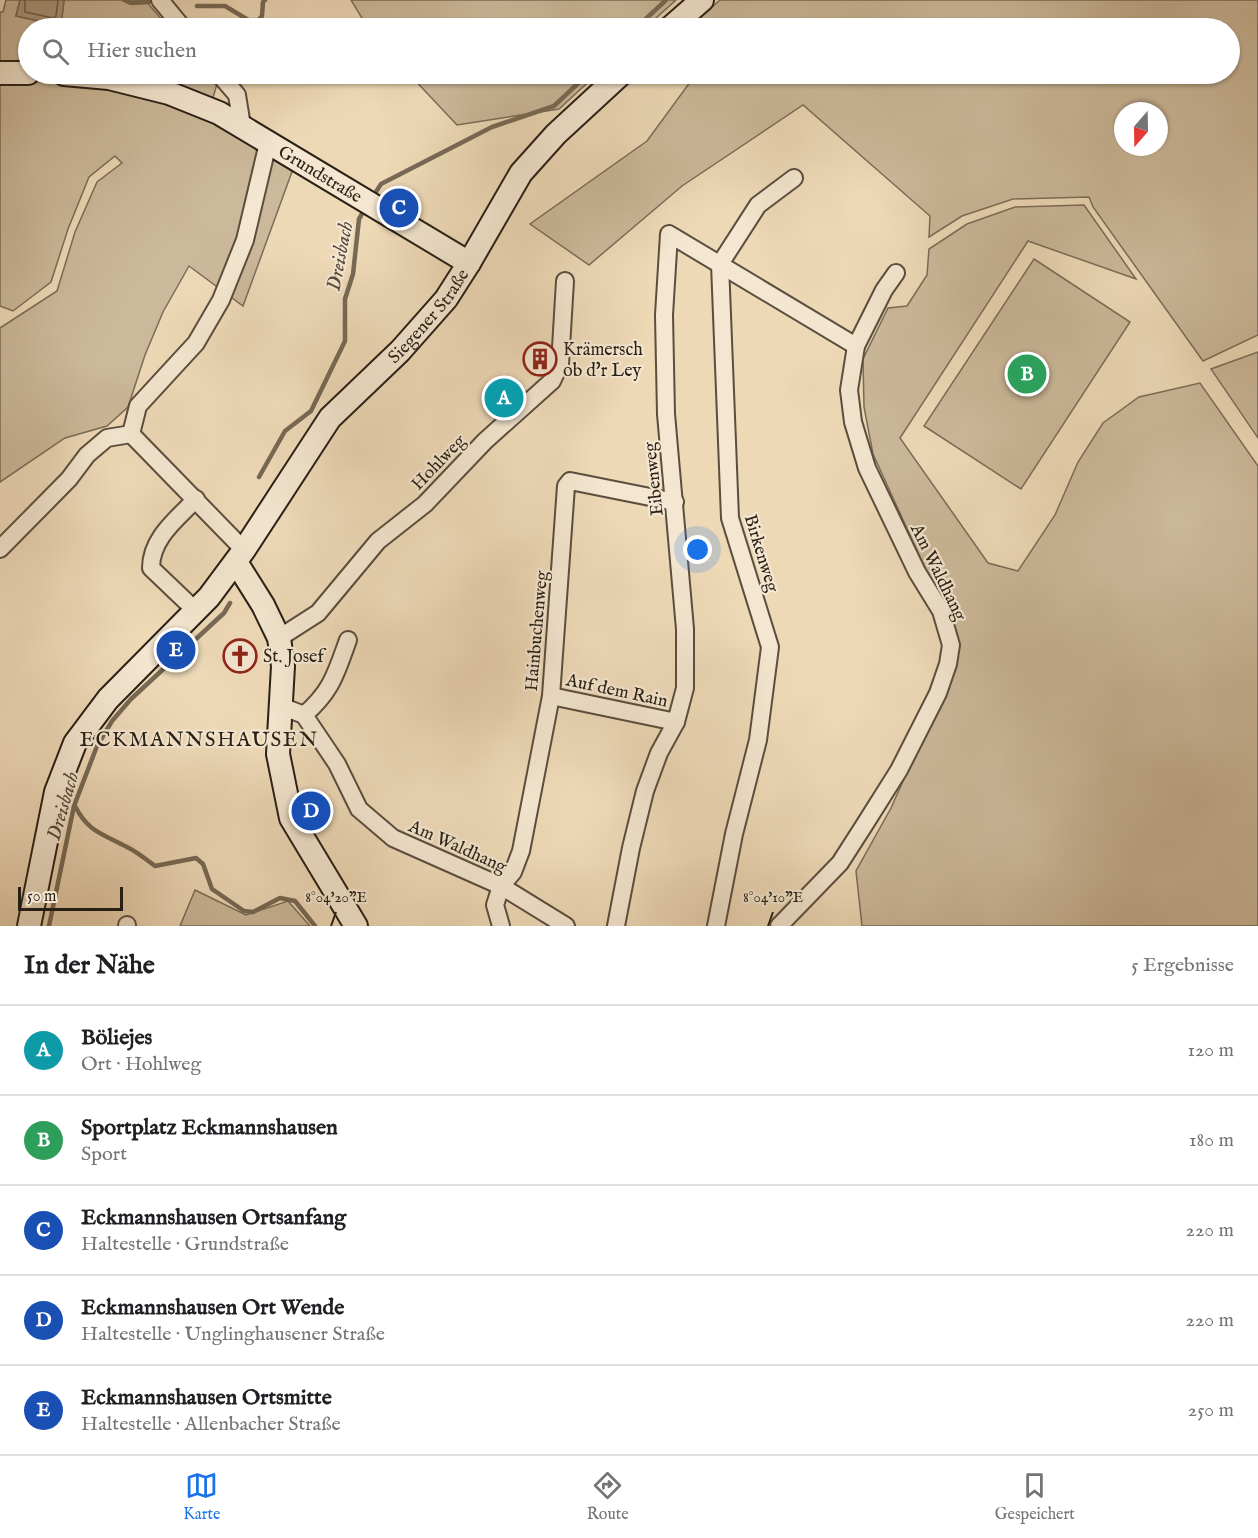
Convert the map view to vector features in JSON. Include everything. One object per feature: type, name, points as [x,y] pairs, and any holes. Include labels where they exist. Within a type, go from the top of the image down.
[{"type":"main road","points":[[681,18],[702,0]]},
{"type":"main road","points":[[0,73],[18,73]]},
{"type":"main road","name":"Grundstraße","points":[[133,84],[169,93],[219,113],[469,263]]},
{"type":"main road","name":"Siegener Straße","points":[[29,926],[56,792],[75,744],[108,699],[196,611],[240,556],[330,418],[400,351],[446,299],[520,173],[556,134],[610,84]]},
{"type":"main road","points":[[240,556],[279,638],[283,666],[278,754],[291,818],[356,926]]},
{"type":"street","points":[[160,0],[175,18]]},
{"type":"street","points":[[228,84],[237,95],[242,126]]},
{"type":"street","points":[[131,434],[138,406],[196,343],[221,300],[245,240],[268,143]]},
{"type":"street","points":[[720,264],[758,205],[794,178]]},
{"type":"street","name":"Eibenweg","points":[[616,926],[627,864],[645,791],[659,753],[676,722],[685,688],[685,629],[666,403],[664,315],[669,234],[855,346]]},
{"type":"street","name":"Birkenweg","points":[[717,926],[734,834],[758,740],[770,647],[730,518],[720,264]]},
{"type":"street","name":"Am Waldhang","points":[[779,926],[840,863],[899,770],[938,693],[948,664],[951,645],[940,611],[917,572],[867,468],[853,422],[849,390],[855,346],[884,290],[896,273]]},
{"type":"street","name":"Hohlweg","points":[[279,638],[318,613],[378,541],[425,504],[485,441],[552,381],[560,364],[565,281]]},
{"type":"street","points":[[131,434],[196,499],[240,556]]},
{"type":"street","points":[[0,549],[69,479],[87,456],[107,438],[131,434]]},
{"type":"street","name":"Hainbuchenweg","points":[[501,886],[513,872],[521,852],[551,696],[566,486],[570,481],[675,502]]},
{"type":"street","points":[[196,499],[157,540],[151,558],[152,568],[196,611]]},
{"type":"street","points":[[281,706],[304,715],[319,702],[328,691],[348,640]]},
{"type":"street","name":"Auf dem Rain","points":[[551,696],[676,722]]},
{"type":"street","name":"Am Waldhang","points":[[304,715],[337,764],[359,809],[393,838],[501,886],[566,926]]},
{"type":"street","points":[[501,886],[495,905],[501,926]]},
{"type":"shaded area","points":[[6,0],[20,0],[16,16],[25,18],[18,18],[18,62],[0,62],[0,12],[3,12]]},
{"type":"shaded area","points":[[64,0],[145,0],[160,18],[62,18]]},
{"type":"shaded area","points":[[351,0],[676,0],[656,18],[362,18]]},
{"type":"shaded area","points":[[720,0],[1258,0],[1258,335],[1203,361],[1093,207],[1089,197],[1013,199],[962,216],[929,237],[930,216],[803,105],[682,186],[589,265],[530,224],[647,141],[689,84],[1240,84],[1240,18],[700,18]]},
{"type":"shaded area","points":[[0,81],[18,81],[18,84],[77,84],[114,88],[169,102],[223,125],[293,169],[243,306],[189,266],[163,312],[145,355],[128,407],[107,426],[65,438],[0,482],[0,328],[57,291],[75,232],[97,182],[122,163],[115,156],[89,177],[68,229],[51,282],[13,311],[0,306]]},
{"type":"shaded area","points":[[157,84],[217,84],[212,101]]},
{"type":"shaded area","points":[[418,84],[586,84],[559,109],[457,125]]},
{"type":"shaded area","points":[[1084,205],[1136,279],[1028,241],[900,438],[988,563],[1018,571],[1055,515],[1078,462],[1103,423],[1139,397],[1200,383],[1258,466],[1258,926],[862,926],[856,871],[891,808],[951,674],[960,645],[873,454],[864,407],[863,359],[888,308],[907,306],[927,275],[929,249],[967,224],[1015,207]]},
{"type":"shaded area","points":[[1034,259],[1130,322],[1021,489],[924,426]]},
{"type":"shaded area","points":[[1258,352],[1258,438],[1211,369]]},
{"type":"shaded area","points":[[195,890],[246,915],[288,901],[310,926],[180,926]]},
{"type":"water","points":[[20,0],[64,0],[62,18],[16,16]]},
{"type":"waterway","points":[[124,0],[131,3],[149,2]]},
{"type":"waterway","points":[[260,18],[265,0]]},
{"type":"waterway","name":"Dreisbach","points":[[647,18],[666,0]]},
{"type":"waterway","points":[[197,6],[225,6],[245,18]]},
{"type":"waterway","name":"Dreisbach","points":[[372,198],[381,184],[492,127],[554,106],[577,84]]},
{"type":"waterway","name":"Dreisbach","points":[[259,477],[285,431],[311,411],[345,341],[345,299],[353,274],[359,219],[366,207]]},
{"type":"waterway","name":"Dreisbach","points":[[49,926],[74,806],[97,746],[112,721],[131,699],[224,613],[230,603]]},
{"type":"waterway","points":[[75,806],[91,827],[134,851],[155,866],[196,858],[203,864],[212,889],[244,911],[253,912],[280,898],[295,901],[315,926]]},
{"type":"place","name":"Eckmannshausen Ortsanfang","points":[[399,208]]},
{"type":"place","name":"Krämersch ob d'r Ley","points":[[540,359]]},
{"type":"place","name":"Sportplatz Eckmannshausen","points":[[1027,374]]},
{"type":"place","name":"Böliejes","points":[[504,398]]},
{"type":"place","name":"Eckmannshausen Ortsmitte","points":[[176,650]]},
{"type":"place","name":"St. Josef","points":[[240,656]]},
{"type":"place","name":"Eckmannshausen Ort Wende","points":[[311,811]]},
{"type":"district","name":"ECKMANNSHAUSEN","points":[[199,739]]}]
